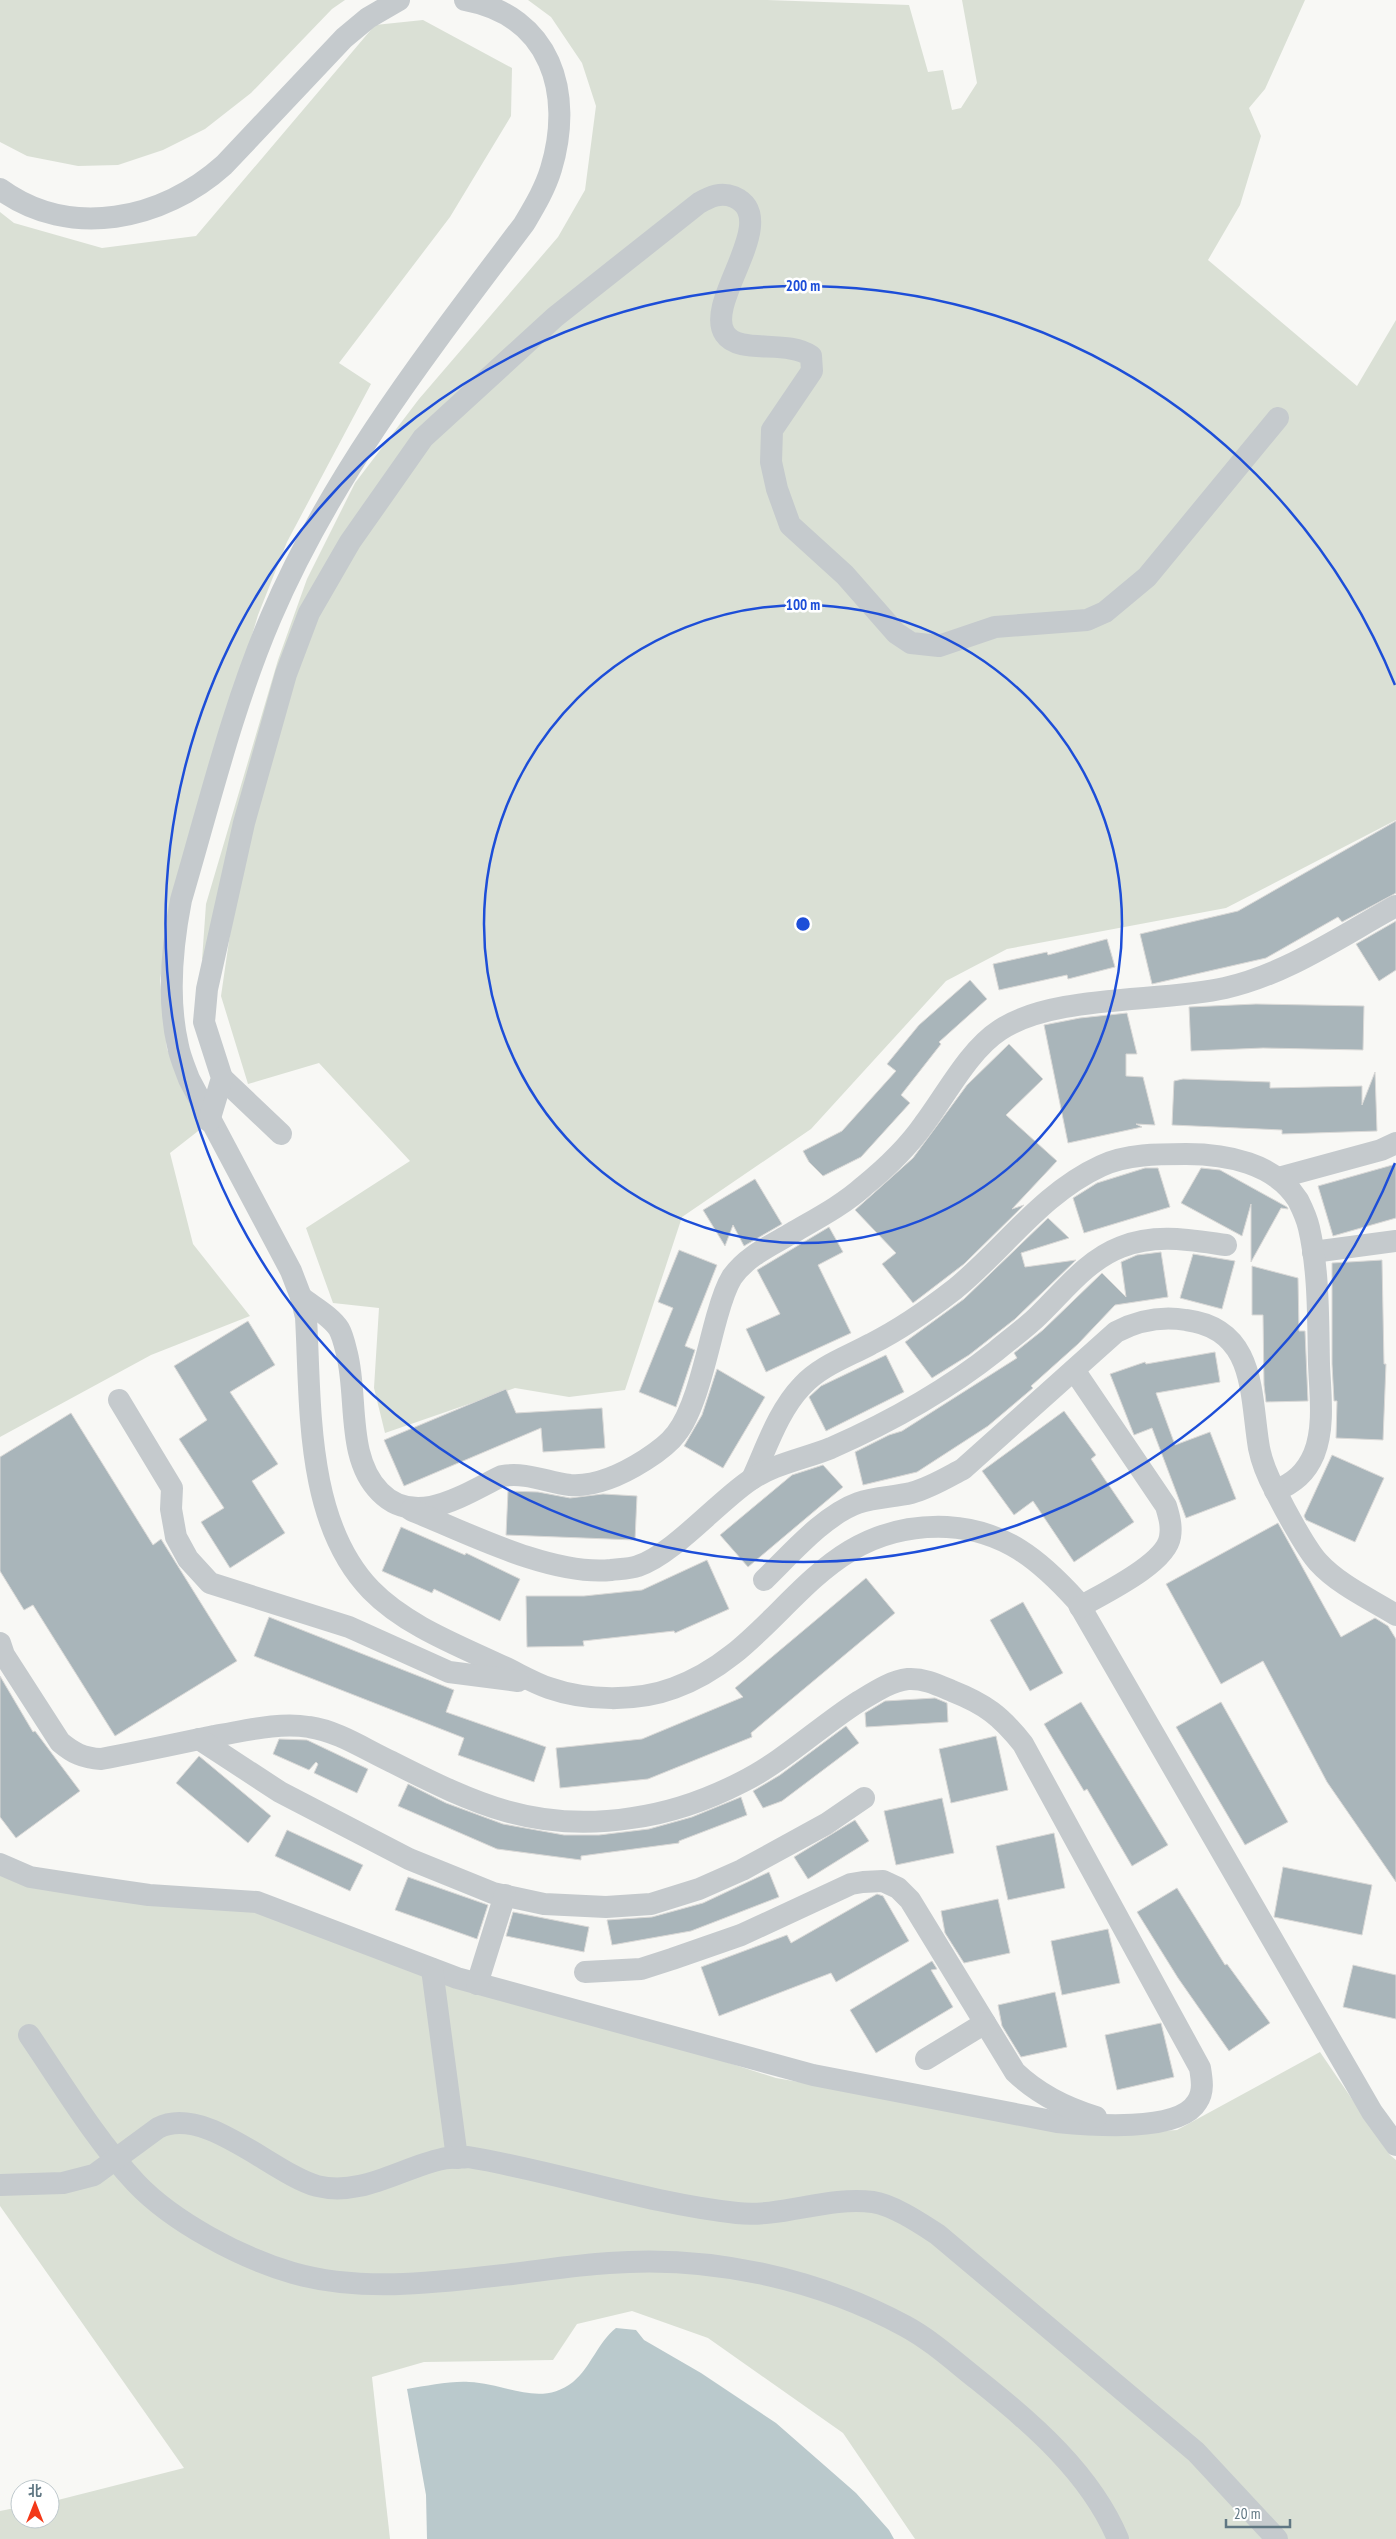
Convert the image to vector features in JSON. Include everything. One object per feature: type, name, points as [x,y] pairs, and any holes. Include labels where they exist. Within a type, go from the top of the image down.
[{"type":"street","points":[[0,189],[11,197],[40,210],[74,219],[94,220],[127,215],[171,200],[210,177],[344,38],[368,18],[399,0]]},
{"type":"street","points":[[465,0],[493,8],[513,20],[533,36],[546,55],[558,88],[559,113],[551,169],[542,192],[524,224],[406,380],[344,475],[298,558],[250,668],[181,900],[174,935],[173,991],[178,1046],[189,1079],[209,1120],[291,1271],[301,1297],[306,1317],[316,1470],[331,1522],[353,1570],[372,1592],[426,1629],[539,1684],[570,1694],[590,1696],[645,1695],[673,1689],[715,1666],[741,1646],[818,1573],[843,1554],[877,1536],[910,1528],[955,1527],[975,1530],[998,1538],[1042,1564],[1080,1607],[1372,2112],[1396,2145]]},
{"type":"street","points":[[282,1134],[222,1078],[204,1022],[207,989],[244,822],[286,674],[309,613],[350,542],[423,438],[555,317],[699,202],[710,196],[730,196],[739,200],[746,207],[750,217],[746,244],[723,306],[721,323],[724,334],[732,341],[744,345],[797,348],[810,356],[812,371],[772,430],[770,440],[776,489],[790,525],[846,575],[896,633],[912,643],[939,646],[994,627],[1095,618],[1147,577],[1278,418]]},
{"type":"street","points":[[394,1503],[420,1508],[442,1505],[502,1476],[512,1474],[525,1474],[570,1485],[604,1481],[647,1459],[668,1443],[678,1433],[689,1410],[722,1299],[731,1279],[742,1265],[758,1252],[842,1203],[863,1187],[922,1128],[976,1053],[997,1032],[1018,1020],[1041,1012],[1100,1003],[1185,995],[1258,980],[1396,906]]},
{"type":"street","points":[[209,1120],[222,1078]]},
{"type":"street","points":[[1278,1178],[1381,1150],[1396,1143]]},
{"type":"street","points":[[752,1479],[786,1407],[802,1386],[823,1368],[908,1323],[943,1298],[979,1269],[1054,1196],[1078,1178],[1103,1164],[1127,1158],[1162,1154],[1199,1154],[1230,1158],[1259,1166],[1278,1178],[1297,1199],[1309,1225],[1318,1309],[1320,1424],[1314,1453],[1303,1473],[1293,1484],[1275,1491]]},
{"type":"street","points":[[301,1297],[338,1327],[343,1337],[352,1374],[362,1465],[369,1482],[386,1498],[494,1545],[532,1558],[572,1568],[610,1570],[638,1566],[657,1556],[752,1479],[839,1444],[942,1389],[993,1353],[1038,1316],[1082,1272],[1120,1247],[1153,1238],[1174,1238],[1226,1245]]},
{"type":"street","points":[[1313,1252],[1396,1241]]},
{"type":"street","points":[[764,1580],[811,1535],[836,1515],[858,1503],[912,1492],[934,1485],[963,1469],[1116,1332],[1128,1326],[1162,1318],[1178,1318],[1194,1321],[1214,1330],[1236,1348],[1243,1359],[1251,1380],[1259,1449],[1275,1491],[1316,1561],[1333,1576],[1396,1615]]},
{"type":"street","points":[[1074,1370],[1166,1506],[1170,1520],[1170,1538],[1160,1555],[1148,1566],[1080,1607]]},
{"type":"street","points":[[119,1400],[172,1488],[171,1509],[176,1537],[188,1559],[210,1582],[348,1627],[449,1672],[539,1684]]},
{"type":"street","points":[[0,1643],[4,1655],[60,1742],[70,1752],[86,1758],[101,1759],[284,1725],[311,1727],[341,1737],[479,1803],[517,1816],[542,1820],[606,1822],[635,1818],[682,1806],[742,1782],[834,1717],[890,1684],[908,1679],[928,1682],[986,1707],[1005,1721],[1023,1744],[1200,2068],[1201,2096],[1192,2109],[1183,2115],[1169,2120],[1093,2126],[1057,2122],[813,2075],[477,1984],[257,1902],[149,1895],[96,1888],[30,1877],[0,1864]]},
{"type":"street","points":[[199,1740],[280,1792],[409,1859],[505,1895],[544,1904],[597,1907],[650,1904],[699,1889],[742,1870],[826,1824],[864,1798]]},
{"type":"street","points":[[585,1972],[641,1969],[741,1935],[851,1884],[883,1881],[898,1888],[910,1900],[1015,2072],[1031,2087],[1074,2111],[1119,2124]]},
{"type":"street","points":[[477,1984],[505,1895]]},
{"type":"street","points":[[432,1968],[457,2158]]},
{"type":"street","points":[[926,2059],[985,2023]]},
{"type":"street","points":[[29,2035],[115,2159],[139,2186],[187,2222],[252,2258],[291,2272],[328,2281],[375,2284],[443,2281],[611,2263],[652,2262],[733,2268],[780,2278],[824,2291],[868,2308],[907,2327],[1012,2407],[1066,2460],[1100,2504],[1118,2539]]},
{"type":"street","points":[[0,2185],[63,2184],[94,2175],[165,2124],[191,2124],[233,2140],[304,2181],[326,2187],[353,2187],[394,2177],[442,2159],[457,2158],[486,2160],[622,2194],[738,2213],[768,2212],[830,2202],[874,2202],[907,2216],[938,2234],[1196,2452],[1277,2539]]},
{"type":"shaded area","points":[[0,0],[345,0],[332,9],[251,93],[205,129],[163,150],[118,165],[78,166],[27,156],[0,142]]},
{"type":"shaded area","points":[[528,0],[767,0],[909,5],[928,72],[943,70],[952,110],[961,108],[977,83],[962,0],[1305,0],[1265,89],[1249,108],[1261,136],[1240,205],[1208,260],[1357,386],[1396,320],[1396,820],[1226,908],[1007,949],[946,981],[811,1129],[682,1217],[625,1390],[569,1397],[515,1388],[385,1433],[374,1388],[379,1308],[333,1303],[306,1228],[410,1161],[319,1063],[248,1084],[221,996],[231,927],[202,960],[206,904],[278,660],[307,579],[355,483],[419,399],[558,237],[585,190],[596,106],[582,63],[551,17]]},
{"type":"shaded area","points":[[423,20],[512,68],[511,116],[450,217],[339,363],[371,384],[287,542],[258,615],[169,913],[160,981],[167,1049],[202,1128],[170,1153],[193,1244],[250,1316],[151,1355],[0,1437],[0,212],[14,223],[102,248],[196,236],[375,25]]},
{"type":"shaded area","points":[[0,1871],[255,1911],[776,2078],[1104,2135],[1177,2130],[1320,2052],[1390,2155],[1396,2160],[1396,2539],[915,2539],[843,2433],[708,2338],[632,2311],[577,2324],[553,2360],[424,2362],[372,2377],[390,2539],[0,2539],[0,2511],[10,2509],[10,2529],[60,2529],[60,2499],[184,2468],[0,2206]]},
{"type":"shaded area","points":[[616,2328],[636,2330],[644,2340],[701,2373],[776,2423],[856,2493],[889,2530],[894,2539],[427,2539],[426,2495],[407,2389],[469,2382],[535,2394],[561,2390],[579,2376],[604,2340]]},
{"type":"building","points":[[1396,821],[1396,893],[1342,922],[1338,917],[1266,958],[1152,984],[1140,934],[1238,911]]},
{"type":"building","points":[[1396,921],[1396,970],[1379,981],[1356,944]]},
{"type":"building","points":[[1107,939],[1115,967],[1068,979],[1067,975],[999,990],[993,964],[1047,952],[1048,955]]},
{"type":"building","points":[[970,980],[987,999],[939,1042],[941,1044],[901,1095],[910,1103],[861,1157],[823,1176],[809,1162],[803,1151],[842,1131],[896,1071],[887,1064],[919,1025]]},
{"type":"building","points":[[1256,1004],[1364,1006],[1363,1050],[1263,1048],[1191,1051],[1189,1007]]},
{"type":"building","points":[[1127,1013],[1137,1054],[1126,1054],[1126,1076],[1143,1077],[1155,1125],[1136,1124],[1142,1127],[1068,1143],[1044,1025],[1080,1018]]},
{"type":"building","points":[[1009,1044],[1043,1079],[1006,1115],[1057,1161],[1012,1209],[1024,1205],[964,1264],[913,1303],[882,1264],[896,1253],[855,1210],[913,1158],[967,1085]]},
{"type":"building","points":[[1375,1072],[1377,1131],[1282,1134],[1282,1130],[1172,1125],[1174,1081],[1183,1079],[1270,1082],[1270,1088],[1362,1086],[1362,1105]]},
{"type":"building","points":[[1396,1164],[1396,1218],[1333,1236],[1318,1186]]},
{"type":"building","points":[[1145,1168],[1158,1168],[1170,1207],[1084,1233],[1073,1198],[1097,1183]]},
{"type":"building","points":[[1201,1168],[1220,1170],[1287,1207],[1288,1209],[1281,1208],[1251,1262],[1251,1204],[1242,1236],[1181,1203]]},
{"type":"building","points":[[755,1179],[782,1224],[744,1246],[733,1225],[725,1246],[703,1210]]},
{"type":"building","points":[[1048,1218],[1069,1238],[1021,1253],[1025,1267],[1076,1260],[1015,1319],[969,1355],[932,1378],[905,1342],[964,1299]]},
{"type":"building","points":[[829,1227],[843,1252],[818,1265],[851,1333],[766,1372],[746,1329],[780,1314],[757,1270]]},
{"type":"building","points":[[679,1250],[717,1265],[685,1346],[695,1350],[676,1407],[639,1392],[673,1308],[658,1302]]},
{"type":"building","points":[[1161,1252],[1168,1297],[1115,1305],[1078,1344],[1031,1386],[1033,1388],[988,1426],[917,1472],[863,1485],[855,1452],[889,1435],[902,1431],[1017,1358],[1014,1353],[1043,1330],[1102,1273],[1126,1297],[1121,1262],[1137,1255]]},
{"type":"building","points":[[1193,1254],[1235,1261],[1222,1309],[1180,1298]]},
{"type":"building","points":[[1382,1260],[1384,1364],[1386,1364],[1383,1440],[1336,1438],[1337,1401],[1334,1401],[1332,1364],[1332,1263]]},
{"type":"building","points":[[1252,1266],[1298,1278],[1299,1331],[1305,1331],[1308,1401],[1266,1402],[1263,1315],[1252,1315]]},
{"type":"building","points":[[248,1321],[275,1365],[230,1392],[278,1464],[252,1481],[285,1533],[230,1568],[201,1522],[224,1508],[179,1439],[207,1420],[174,1366]]},
{"type":"building","points":[[1215,1352],[1220,1382],[1156,1393],[1175,1445],[1210,1432],[1236,1499],[1186,1518],[1152,1428],[1134,1435],[1110,1374],[1145,1362],[1146,1364]]},
{"type":"building","points":[[886,1355],[904,1392],[826,1431],[809,1397],[821,1386]]},
{"type":"building","points":[[717,1369],[765,1397],[723,1468],[684,1446],[702,1415]]},
{"type":"building","points":[[506,1389],[516,1413],[602,1408],[605,1448],[543,1452],[541,1428],[404,1486],[384,1440]]},
{"type":"building","points":[[1064,1411],[1096,1455],[1091,1459],[1134,1522],[1074,1562],[1033,1501],[1014,1515],[982,1471]]},
{"type":"building","points":[[71,1413],[153,1545],[161,1539],[237,1661],[115,1736],[33,1605],[24,1610],[0,1571],[0,1457]]},
{"type":"building","points":[[1332,1455],[1384,1478],[1355,1542],[1306,1520],[1304,1516]]},
{"type":"building","points":[[823,1465],[843,1487],[748,1567],[720,1535],[792,1475]]},
{"type":"building","points":[[508,1491],[538,1492],[570,1498],[603,1494],[637,1496],[635,1540],[506,1535]]},
{"type":"building","points":[[1278,1523],[1341,1637],[1375,1618],[1388,1626],[1396,1639],[1396,1882],[1327,1782],[1263,1661],[1221,1684],[1166,1584]]},
{"type":"building","points":[[401,1527],[465,1555],[466,1553],[520,1579],[500,1621],[434,1589],[432,1593],[382,1571]]},
{"type":"building","points":[[707,1560],[729,1609],[675,1633],[674,1631],[583,1641],[584,1646],[527,1647],[526,1596],[584,1596],[642,1590]]},
{"type":"building","points":[[866,1578],[895,1613],[751,1733],[752,1737],[648,1779],[560,1788],[556,1748],[642,1739],[743,1697],[735,1688]]},
{"type":"building","points":[[1023,1602],[1063,1673],[1030,1691],[990,1620]]},
{"type":"building","points":[[269,1617],[454,1690],[446,1712],[546,1747],[534,1782],[458,1755],[464,1738],[254,1656]]},
{"type":"building","points":[[0,1676],[33,1732],[35,1731],[80,1791],[16,1838],[0,1817]]},
{"type":"building","points":[[935,1698],[947,1703],[948,1722],[866,1727],[865,1713],[885,1701]]},
{"type":"building","points":[[1081,1702],[1168,1845],[1132,1866],[1087,1789],[1084,1791],[1044,1724]]},
{"type":"building","points":[[1221,1702],[1288,1822],[1245,1845],[1176,1727]]},
{"type":"building","points":[[846,1726],[859,1743],[782,1801],[763,1808],[753,1791],[780,1775]]},
{"type":"building","points":[[996,1736],[1008,1790],[951,1803],[939,1749]]},
{"type":"building","points":[[279,1739],[307,1740],[368,1769],[357,1793],[314,1773],[318,1764],[316,1762],[309,1770],[273,1754]]},
{"type":"building","points":[[199,1756],[271,1816],[248,1843],[176,1783]]},
{"type":"building","points":[[408,1784],[446,1803],[503,1824],[564,1835],[599,1835],[649,1829],[692,1817],[741,1797],[747,1815],[679,1841],[679,1843],[581,1856],[581,1860],[497,1849],[398,1806]]},
{"type":"building","points":[[942,1798],[954,1853],[896,1865],[884,1811]]},
{"type":"building","points":[[855,1820],[869,1841],[808,1879],[794,1857]]},
{"type":"building","points":[[287,1830],[363,1865],[350,1891],[275,1856]]},
{"type":"building","points":[[1054,1833],[1065,1888],[1008,1900],[996,1846]]},
{"type":"building","points":[[1283,1867],[1372,1885],[1362,1935],[1274,1917]]},
{"type":"building","points":[[769,1872],[779,1897],[691,1931],[612,1945],[607,1920],[652,1917],[703,1903]]},
{"type":"building","points":[[408,1877],[488,1905],[477,1939],[395,1910]]},
{"type":"building","points":[[1177,1888],[1225,1965],[1227,1964],[1270,2023],[1229,2051],[1178,1978],[1137,1912]]},
{"type":"building","points":[[877,1894],[883,1896],[909,1941],[836,1982],[831,1973],[719,2016],[701,1967],[787,1935],[791,1943]]},
{"type":"building","points":[[998,1899],[1010,1953],[964,1963],[945,1933],[941,1911]]},
{"type":"building","points":[[513,1912],[589,1927],[584,1952],[506,1936]]},
{"type":"building","points":[[1108,1929],[1120,1983],[1062,1995],[1051,1941]]},
{"type":"building","points":[[932,1961],[937,1969],[931,1970],[953,2007],[876,2053],[850,2010]]},
{"type":"building","points":[[1353,1965],[1396,1975],[1396,2019],[1343,2007]]},
{"type":"building","points":[[1055,1992],[1067,2047],[1021,2057],[1002,2026],[998,2005]]},
{"type":"building","points":[[1161,2023],[1174,2077],[1117,2090],[1105,2035]]}]
